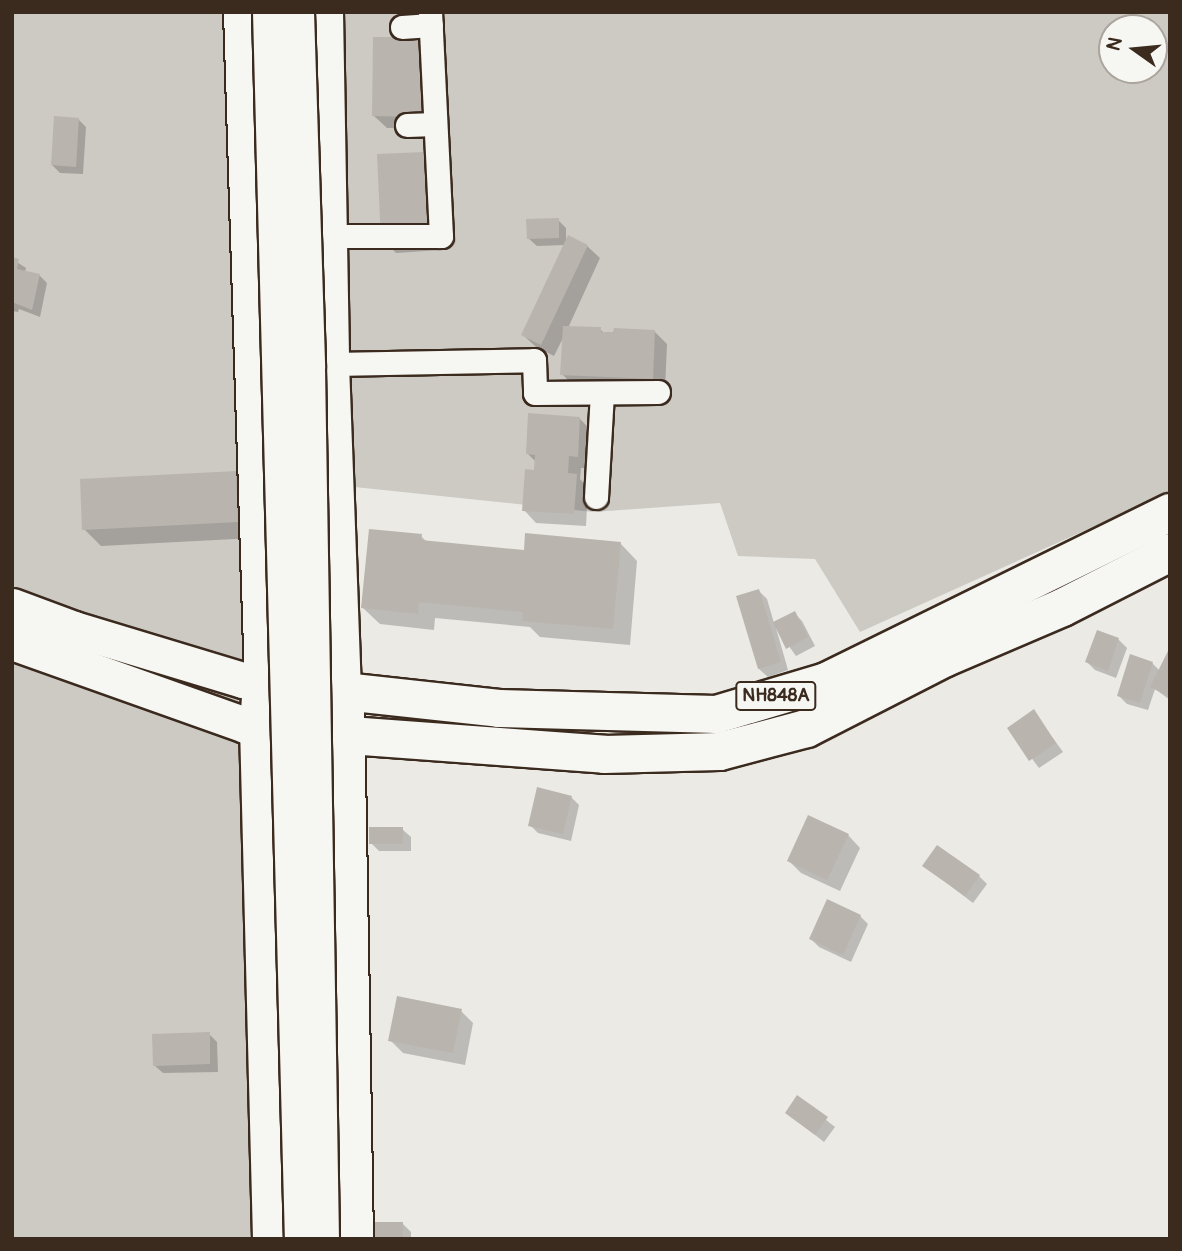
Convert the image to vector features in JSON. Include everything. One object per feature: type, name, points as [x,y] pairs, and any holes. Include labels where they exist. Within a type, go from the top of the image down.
[{"type":"highway","name":"NH848A","points":[[345,690],[499,708],[716,714],[826,681],[1170,512]]},
{"type":"highway","name":"NH848A","points":[[346,733],[604,754],[719,751],[806,728],[943,658],[1062,607],[1170,552]]},
{"type":"highway","points":[[271,1239],[258,726],[261,682],[345,690],[355,1239]]},
{"type":"highway","points":[[258,726],[298,732],[346,733]]},
{"type":"main road","points":[[12,606],[87,633],[243,680],[261,682],[240,12]]},
{"type":"main road","points":[[270,12],[302,1239]]},
{"type":"main road","points":[[298,12],[309,382],[323,1239]]},
{"type":"main road","points":[[327,12],[333,364],[345,690]]},
{"type":"main road","points":[[12,642],[245,725],[258,726]]},
{"type":"street","points":[[330,236],[441,236],[430,19],[402,27]]},
{"type":"street","points":[[407,125],[435,124]]},
{"type":"street","points":[[333,364],[534,360],[535,393],[658,392]]},
{"type":"street","points":[[596,497],[602,393]]},
{"type":"shaded area","points":[[12,12],[227,12],[257,1239],[12,1239]]},
{"type":"shaded area","points":[[339,12],[1170,12],[1170,492],[860,632],[815,559],[738,556],[720,503],[593,512],[345,486]]},
{"type":"building","points":[[373,37],[427,37],[425,117],[372,116]]},
{"type":"building","points":[[54,116],[79,118],[76,167],[51,165]]},
{"type":"building","points":[[425,152],[429,238],[381,241],[377,154]]},
{"type":"building","points":[[559,218],[559,238],[527,239],[526,219]]},
{"type":"building","points":[[568,235],[588,245],[541,345],[521,335]]},
{"type":"building","points":[[12,257],[19,259],[17,269],[40,274],[32,310],[12,302]]},
{"type":"building","points":[[563,326],[601,327],[601,332],[613,332],[614,328],[655,330],[653,379],[560,375]]},
{"type":"building","points":[[528,413],[580,417],[578,457],[569,456],[568,473],[577,474],[574,514],[522,511],[525,469],[534,470],[535,455],[526,454]]},
{"type":"building","points":[[236,471],[238,522],[82,530],[80,479]]},
{"type":"building","points":[[369,529],[422,534],[421,540],[524,550],[525,533],[621,542],[613,629],[522,621],[523,612],[419,602],[418,614],[361,608]]},
{"type":"building","points":[[759,589],[781,662],[758,669],[736,596]]},
{"type":"building","points":[[795,611],[808,637],[786,649],[773,622]]},
{"type":"building","points":[[1097,630],[1119,638],[1108,671],[1085,662]]},
{"type":"building","points":[[1170,647],[1170,697],[1150,687]]},
{"type":"building","points":[[1130,654],[1153,662],[1140,703],[1117,696]]},
{"type":"building","points":[[1034,709],[1056,743],[1029,761],[1007,728]]},
{"type":"building","points":[[537,787],[572,796],[563,834],[528,826]]},
{"type":"building","points":[[808,815],[849,834],[827,880],[787,861]]},
{"type":"building","points":[[369,827],[403,827],[403,844],[369,844]]},
{"type":"building","points":[[937,845],[980,875],[965,896],[922,866]]},
{"type":"building","points":[[827,899],[861,915],[843,955],[809,939]]},
{"type":"building","points":[[397,996],[462,1009],[453,1053],[388,1041]]},
{"type":"building","points":[[210,1032],[210,1064],[153,1066],[152,1034]]},
{"type":"building","points":[[797,1095],[828,1117],[815,1135],[785,1113]]},
{"type":"building","points":[[367,1222],[403,1222],[403,1239],[367,1239]]}]
